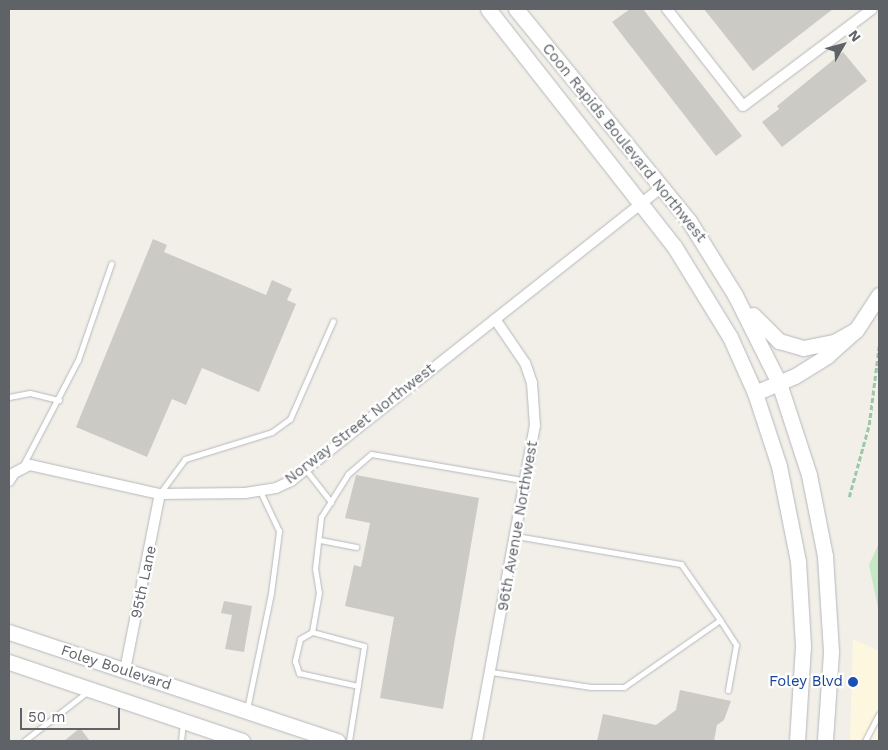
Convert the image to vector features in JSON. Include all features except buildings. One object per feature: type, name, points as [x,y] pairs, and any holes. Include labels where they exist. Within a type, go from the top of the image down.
[{"type":"main road","name":"Coon Rapids Boulevard Northwest","points":[[488,9],[640,203],[708,299],[755,393],[784,489],[798,561],[803,646],[797,741]]},
{"type":"main road","name":"Coon Rapids Boulevard Northwest","points":[[516,9],[689,221],[723,275],[779,383],[806,466],[825,556],[831,652],[825,741]]},
{"type":"main road","points":[[723,275],[746,307],[779,341],[803,348],[819,346],[856,330]]},
{"type":"main road","points":[[755,393],[779,383],[822,359],[856,330],[879,295]]},
{"type":"main road","name":"Foley Boulevard","points":[[9,632],[337,741]]},
{"type":"main road","name":"Foley Boulevard","points":[[9,662],[242,741]]},
{"type":"street","points":[[667,9],[743,106],[872,9]]},
{"type":"street","name":"Norway Street Northwest","points":[[13,473],[40,465],[160,494],[222,496],[260,491],[291,481],[662,187]]},
{"type":"street","name":"96th Avenue Northwest","points":[[477,741],[492,672],[535,426],[532,384],[516,347],[495,319]]},
{"type":"street","name":"95th Lane","points":[[125,670],[160,494]]},
{"type":"lane","points":[[13,473],[59,400],[78,360],[111,264]]},
{"type":"lane","points":[[160,494],[185,459],[272,432],[290,419],[333,321]]},
{"type":"lane","points":[[9,397],[30,393],[59,400]]},
{"type":"lane","points":[[312,632],[319,594],[314,569],[320,540],[321,517],[348,474],[371,454],[526,481]]},
{"type":"lane","points":[[306,470],[331,502]]},
{"type":"lane","points":[[247,712],[271,593],[279,531],[260,491]]},
{"type":"lane","points":[[515,536],[681,564],[736,645],[728,690]]},
{"type":"lane","points":[[320,540],[356,546]]},
{"type":"lane","points":[[492,672],[591,687],[624,687],[720,620]]},
{"type":"lane","points":[[349,741],[358,686],[364,646],[312,632],[300,638],[295,661],[298,672],[358,686]]},
{"type":"lane","points":[[24,741],[89,690]]},
{"type":"lane","points":[[865,741],[879,714]]},
{"type":"lane","points":[[181,741],[183,722]]},
{"type":"path","points":[[849,497],[869,425],[879,346]]},
{"type":"shaded area","points":[[853,639],[879,651],[879,741],[850,741]]},
{"type":"green space","points":[[879,543],[879,612],[869,565]]},
{"type":"place","name":"Foley Blvd","points":[[853,682]]}]
